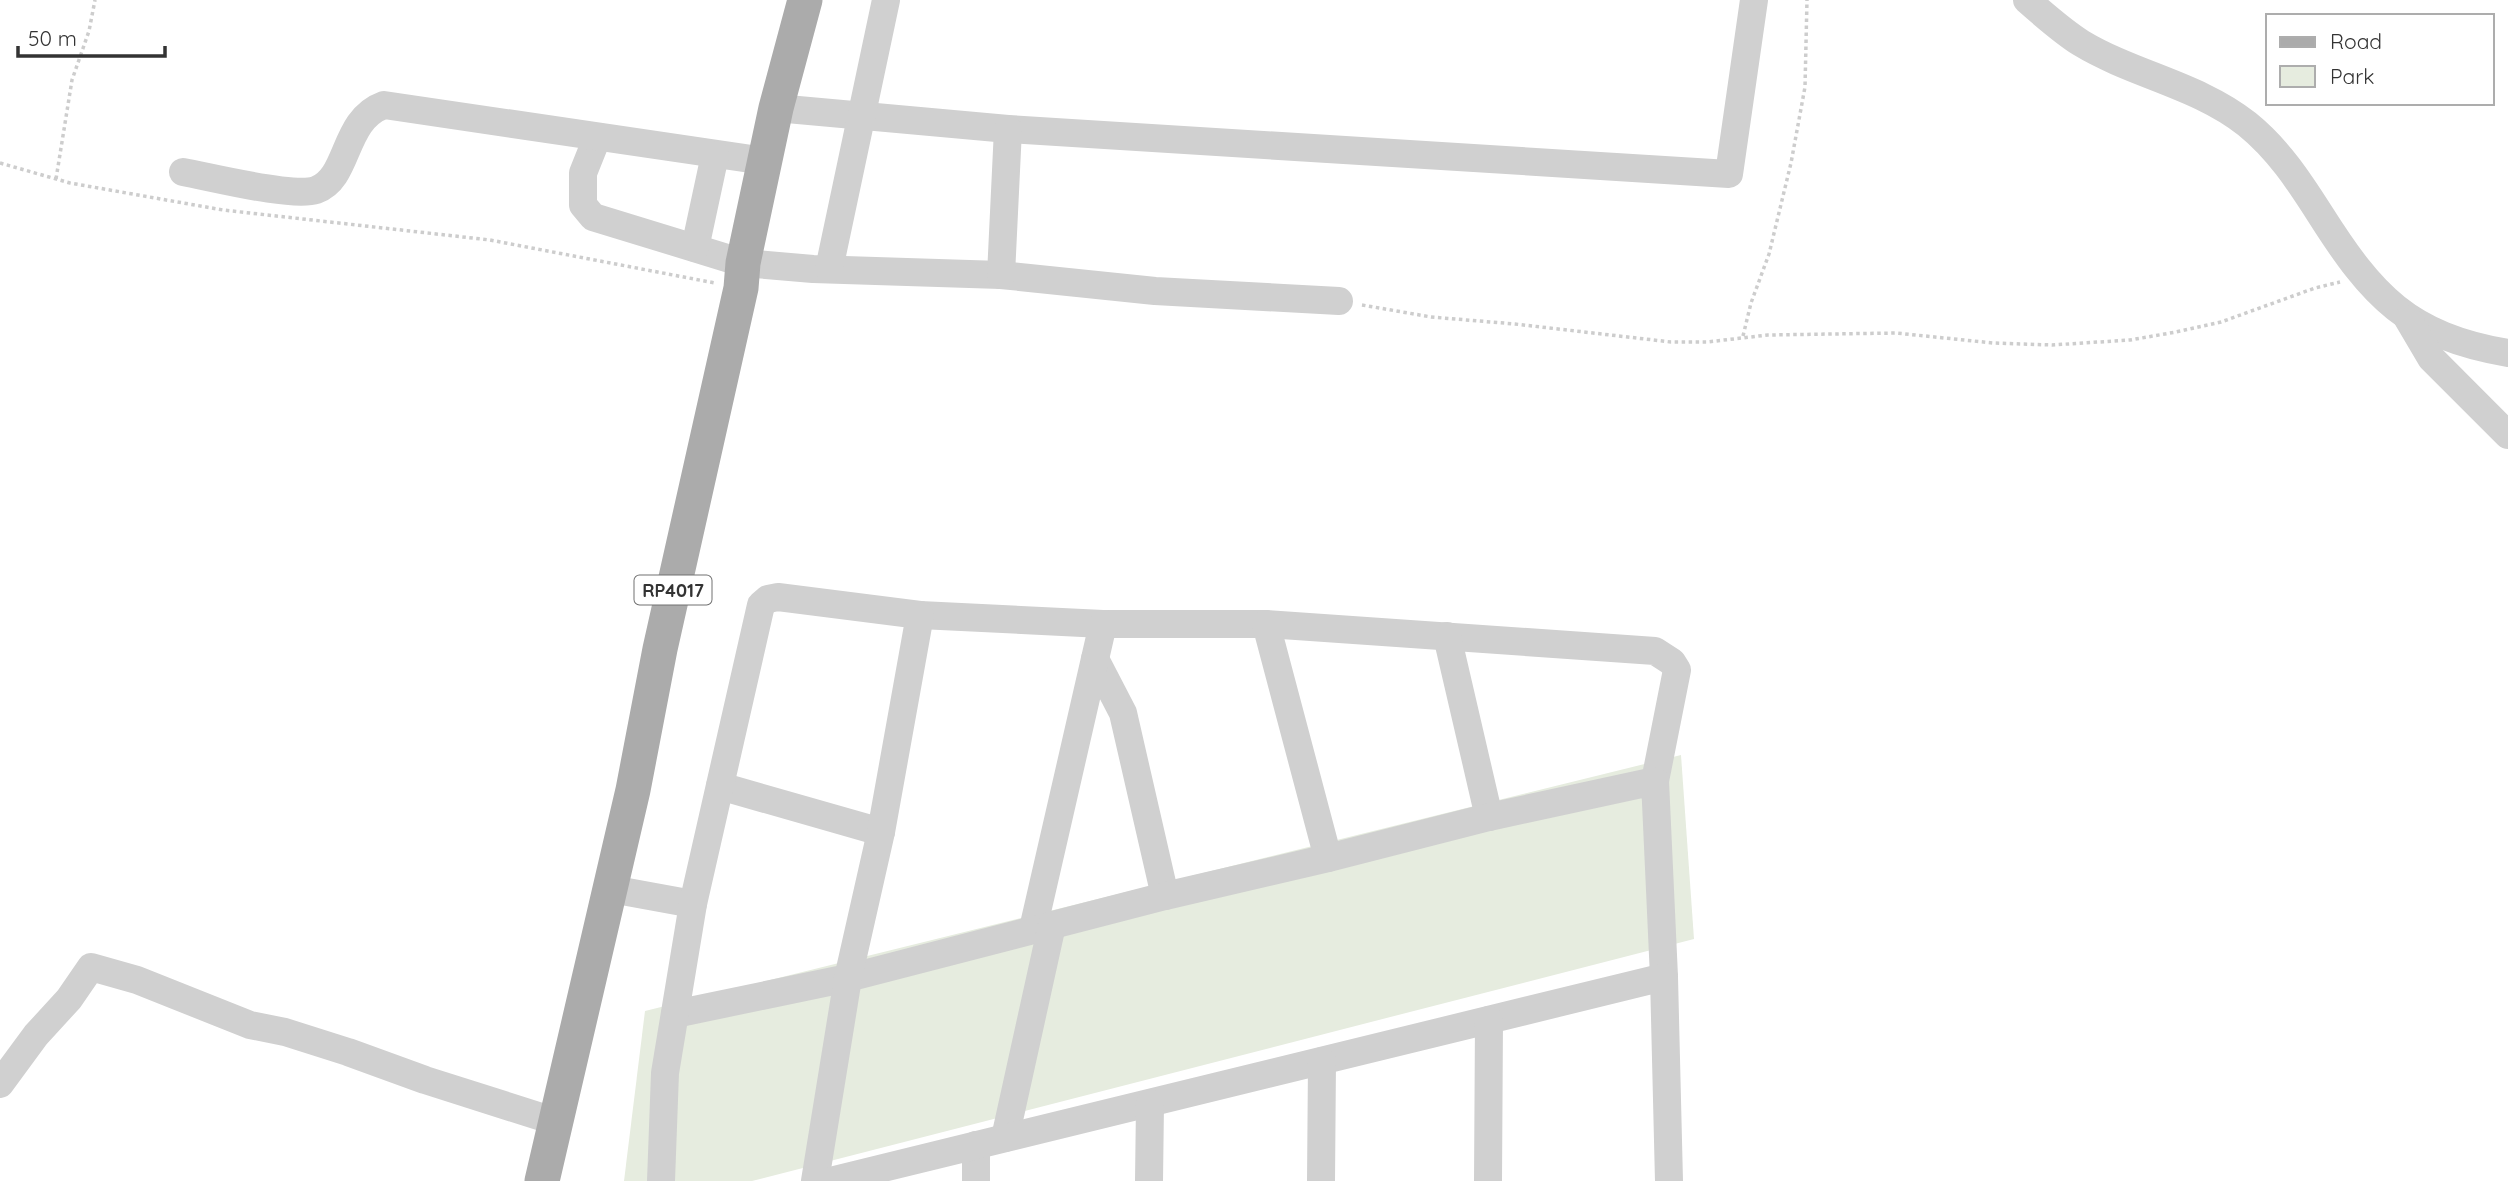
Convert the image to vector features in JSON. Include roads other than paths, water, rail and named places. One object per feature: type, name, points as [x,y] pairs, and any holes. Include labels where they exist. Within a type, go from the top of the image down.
[{"type":"main road","name":"RP4017","points":[[542,1181],[633,790],[660,649],[776,108],[805,0]]},
{"type":"street","points":[[828,269],[886,0]]},
{"type":"street","points":[[776,108],[1008,129],[1730,174],[1754,0]]},
{"type":"street","points":[[2027,0],[2081,43],[2134,68],[2198,93],[2246,123],[2276,150],[2364,276],[2383,298],[2408,318],[2455,340],[2482,349],[2508,353]]},
{"type":"street","points":[[183,172],[294,192],[317,190],[337,173],[352,134],[371,110],[384,105],[764,162]]},
{"type":"street","points":[[1001,275],[1008,129]]},
{"type":"street","points":[[597,138],[583,173],[583,205],[593,217],[695,248],[742,276],[828,269],[1001,275],[1155,291],[1339,301]]},
{"type":"street","points":[[695,248],[715,155]]},
{"type":"street","points":[[2408,318],[2431,358],[2508,435]]},
{"type":"street","points":[[661,1181],[665,1073],[693,904],[761,605],[768,599],[778,597],[920,615],[1103,624],[1266,624],[1647,649],[1664,655],[1677,670],[1655,782],[1664,977],[1669,1181]]},
{"type":"street","points":[[815,1181],[848,978],[881,832],[920,615]]},
{"type":"street","points":[[1005,1138],[1042,927],[1103,624]]},
{"type":"street","points":[[1266,624],[1328,858]]},
{"type":"street","points":[[1447,636],[1489,817]]},
{"type":"street","points":[[1095,659],[1124,713],[1165,896]]},
{"type":"street","points":[[675,1014],[848,978],[1165,896],[1489,817],[1655,782]]},
{"type":"street","points":[[720,786],[881,832]]},
{"type":"street","points":[[611,889],[693,904]]},
{"type":"street","points":[[0,1084],[36,1035],[69,999],[91,967],[137,980],[250,1025],[298,1036],[554,1121]]},
{"type":"street","points":[[830,1181],[1664,977]]},
{"type":"street","points":[[1488,1181],[1489,1020]]},
{"type":"street","points":[[1321,1181],[1322,1061]]},
{"type":"street","points":[[1149,1181],[1150,1104]]},
{"type":"street","points":[[976,1145],[976,1181]]}]
